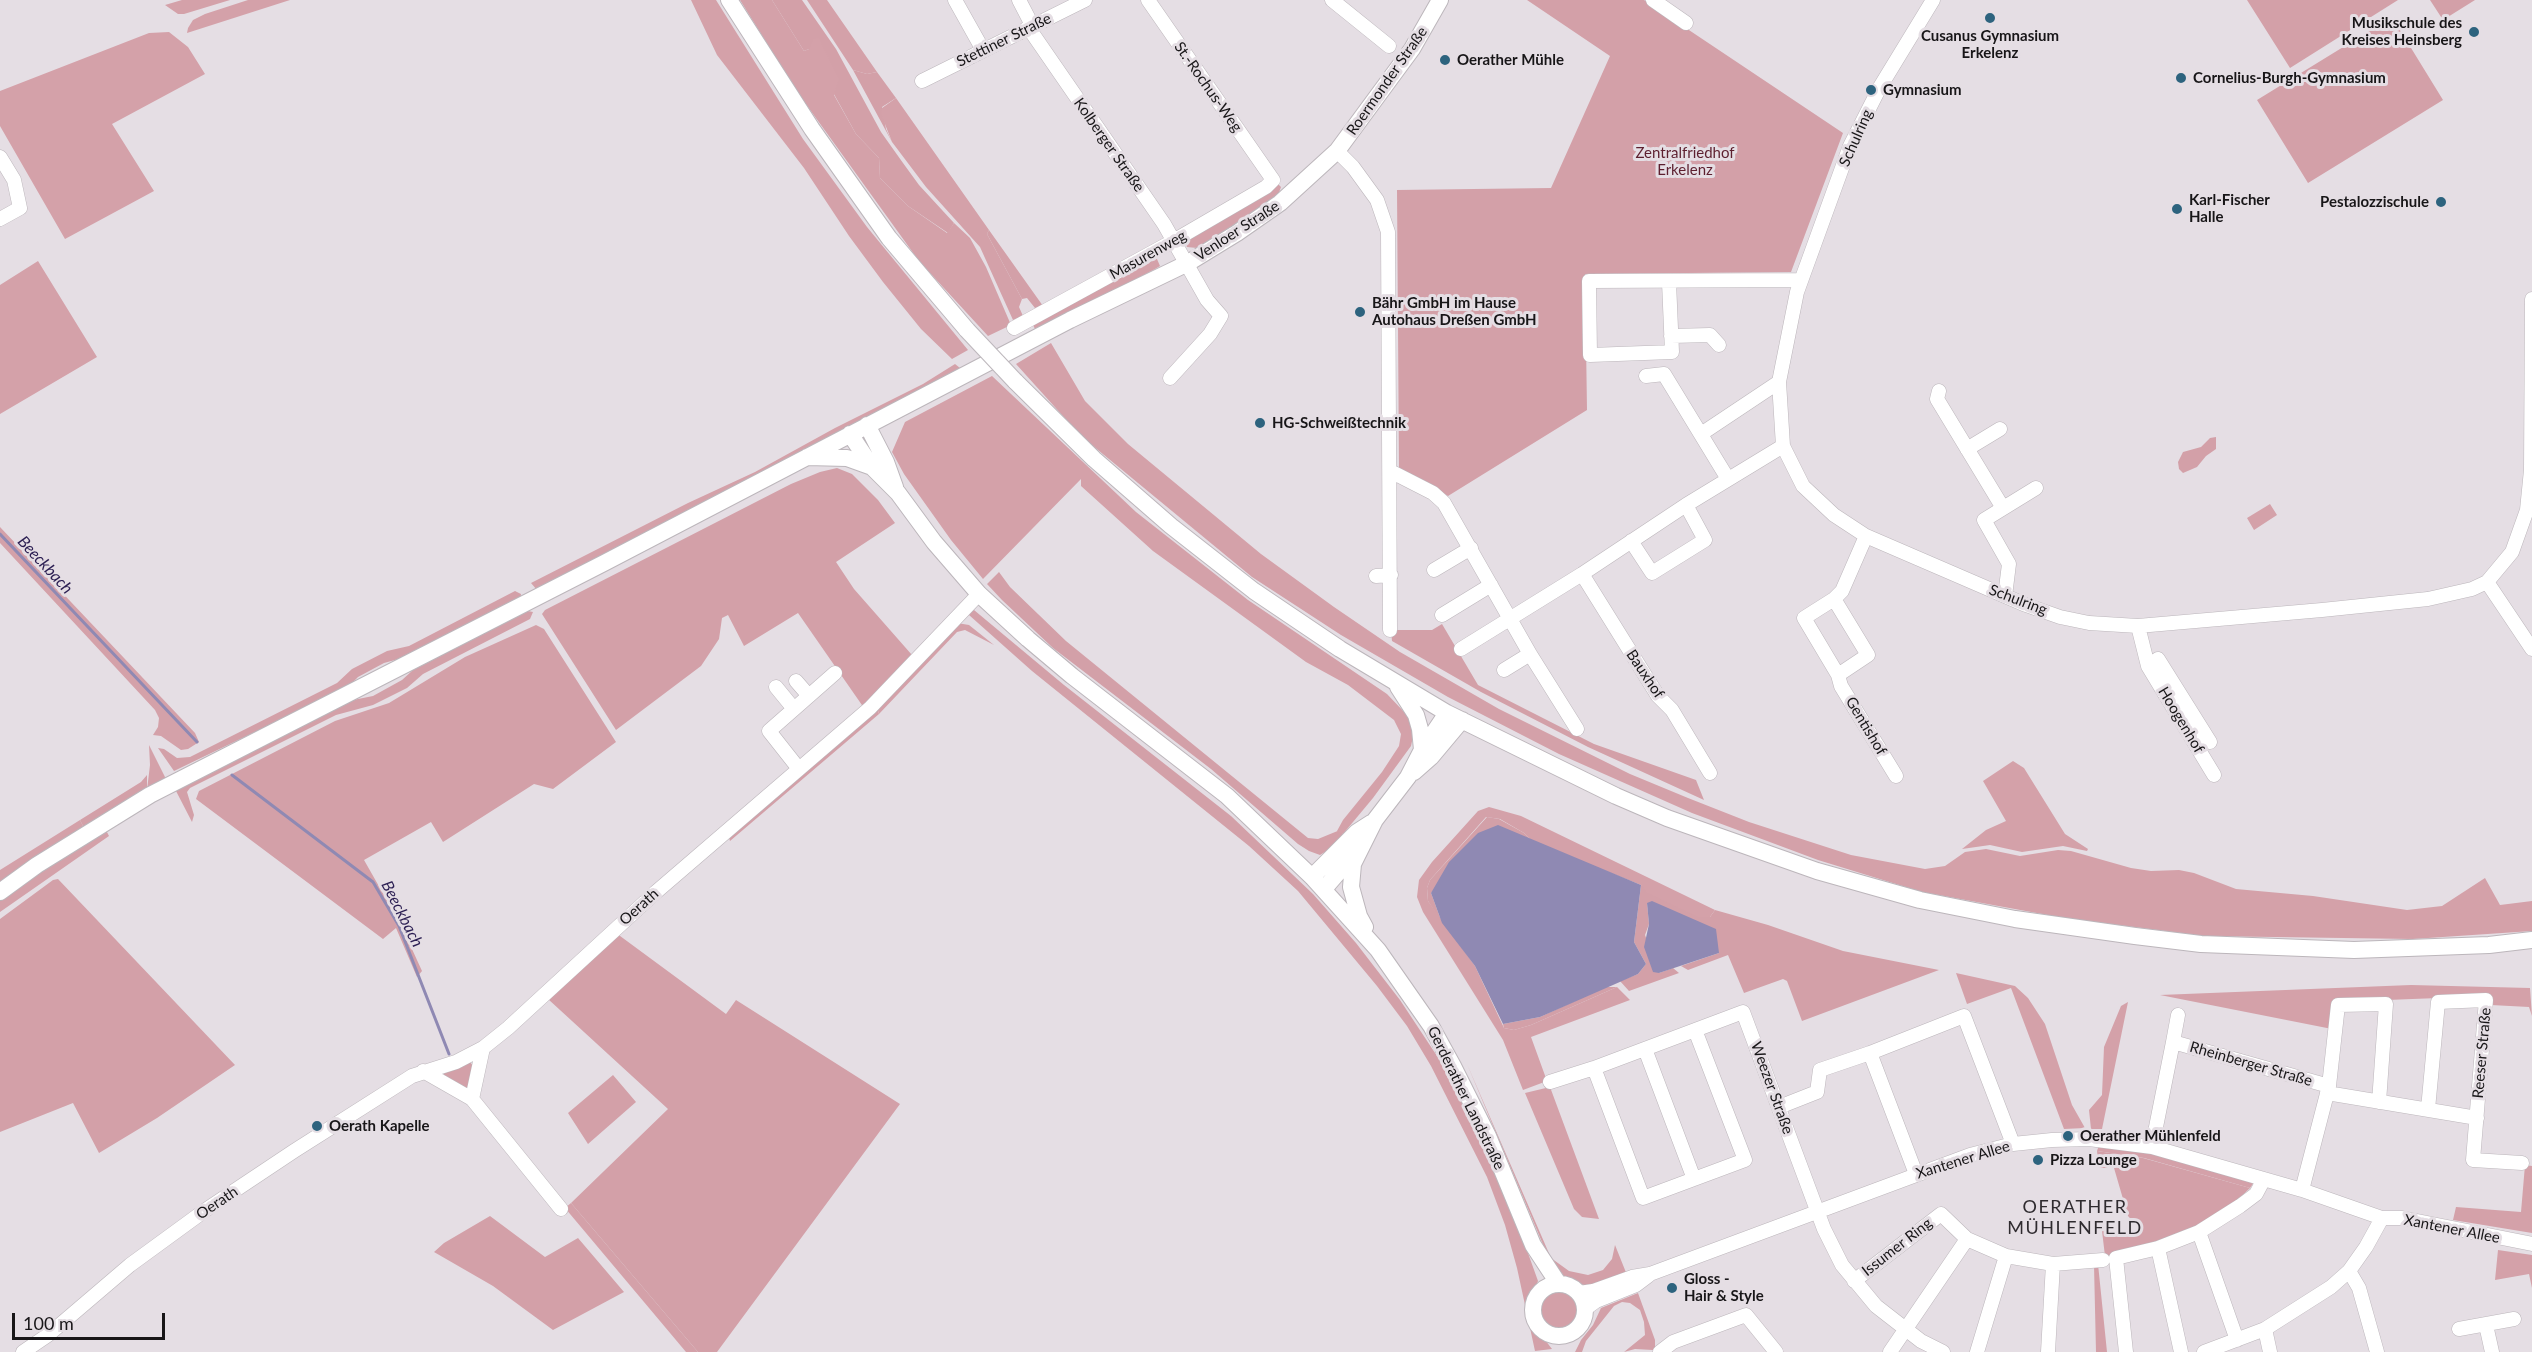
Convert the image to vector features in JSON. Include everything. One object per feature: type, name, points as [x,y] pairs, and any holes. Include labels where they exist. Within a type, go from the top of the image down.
[{"type":"main road","points":[[729,0],[812,129],[889,238],[967,330],[1015,381],[1094,459],[1171,526],[1254,591],[1340,649],[1454,716],[1616,796],[1667,818],[1817,872],[1920,900],[2015,919],[2211,945],[2354,950],[2489,945],[2532,940]]},
{"type":"main road","name":"Roermonder Straße","points":[[1337,151],[1412,48],[1440,0]]},
{"type":"main road","name":"Venloer Straße","points":[[1188,263],[1280,203],[1337,151]]},
{"type":"main road","points":[[0,892],[37,865],[150,795],[594,569],[1070,320],[1188,263]]},
{"type":"main road","points":[[867,425],[886,462],[898,493]]},
{"type":"main road","points":[[850,434],[872,467],[898,493]]},
{"type":"main road","points":[[806,457],[847,458],[872,467]]},
{"type":"main road","name":"Gerderather Landstraße","points":[[898,493],[934,542],[979,594],[1072,676],[1227,796],[1318,883],[1378,950],[1431,1026],[1453,1066],[1488,1136],[1550,1286]]},
{"type":"main road","points":[[1394,681],[1416,715],[1422,750]]},
{"type":"main road","points":[[1378,950],[1359,916],[1351,887],[1353,864],[1375,820],[1408,777],[1422,750],[1454,716]]},
{"type":"main road","points":[[1408,777],[1431,757],[1454,716]]},
{"type":"main road","points":[[1318,883],[1357,832],[1375,820]]},
{"type":"main road","points":[[1318,883],[1362,845]]},
{"type":"main road","points":[[1550,1286],[1573,1288],[1579,1293],[1585,1310],[1581,1324],[1569,1334],[1551,1335],[1538,1326],[1532,1310],[1533,1302],[1550,1286]]},
{"type":"main road","points":[[1567,1352],[1569,1334]]},
{"type":"main road","points":[[1551,1335],[1556,1352]]},
{"type":"street","points":[[955,0],[983,50]]},
{"type":"street","name":"Kolberger Straße","points":[[1019,0],[1030,26],[1175,240],[1188,263]]},
{"type":"street","name":"Stettiner Straße","points":[[922,81],[1085,0]]},
{"type":"street","name":"St.-Rochus-Weg","points":[[1148,0],[1269,175]]},
{"type":"street","points":[[1332,0],[1389,45]]},
{"type":"street","points":[[1653,0],[1686,23]]},
{"type":"street","name":"Schulring","points":[[1933,0],[1861,121],[1801,280],[1779,382],[1783,446],[1803,486],[1834,515],[1866,536],[2005,596],[2081,622],[2138,626],[2428,599],[2472,589],[2487,582]]},
{"type":"street","name":"Roermonder Straße","points":[[1337,151],[1353,167],[1377,200],[1388,232],[1390,630]]},
{"type":"street","points":[[0,157],[14,180],[20,208],[0,219]]},
{"type":"street","name":"Masurenweg","points":[[1014,328],[1175,240],[1266,187],[1273,180],[1269,175]]},
{"type":"street","name":"Venloer Straße","points":[[1170,378],[1210,334],[1221,316],[1207,300],[1188,263]]},
{"type":"street","points":[[1670,282],[1672,352],[1590,356],[1589,281],[1801,280]]},
{"type":"street","points":[[2532,300],[2531,470],[2527,510],[2512,552],[2487,582],[2532,649]]},
{"type":"street","points":[[1671,336],[1710,335],[1719,345]]},
{"type":"street","points":[[1646,376],[1664,374],[1728,479]]},
{"type":"street","points":[[1701,434],[1779,382]]},
{"type":"street","points":[[1938,391],[1937,399],[2003,508]]},
{"type":"street","points":[[1967,449],[2000,429]]},
{"type":"street","points":[[1461,649],[1582,574],[1686,505],[1783,446]]},
{"type":"street","points":[[1390,471],[1433,493],[1444,503],[1530,654],[1577,729]]},
{"type":"street","points":[[2005,596],[2010,564],[1984,520],[2036,488]]},
{"type":"street","points":[[1631,541],[1652,573],[1705,540],[1686,505]]},
{"type":"street","name":"Gentishof","points":[[1866,536],[1848,581],[1834,599],[1804,618],[1838,675],[1841,686],[1896,776]]},
{"type":"street","points":[[1434,570],[1471,548]]},
{"type":"street","name":"Bauxhof","points":[[1582,574],[1658,696],[1672,710],[1710,772]]},
{"type":"street","points":[[1376,576],[1391,575]]},
{"type":"street","points":[[1442,615],[1491,585]]},
{"type":"street","name":"Oerath","points":[[24,1352],[48,1335],[130,1265],[204,1211],[388,1090],[423,1071],[456,1062],[483,1048],[508,1028],[656,892],[870,708],[979,594]]},
{"type":"street","points":[[1834,599],[1868,656],[1838,675]]},
{"type":"street","name":"Hoogenhof","points":[[2138,626],[2148,666],[2214,775]]},
{"type":"street","points":[[1504,670],[1530,654]]},
{"type":"street","name":"Hoogenhof","points":[[2148,666],[2158,659],[2210,742]]},
{"type":"street","points":[[799,769],[769,731],[835,673]]},
{"type":"street","points":[[796,681],[809,696]]},
{"type":"street","points":[[776,687],[794,709]]},
{"type":"street","name":"Reeser Straße","points":[[2428,1109],[2438,1002],[2486,1000],[2473,1160],[2522,1163]]},
{"type":"street","points":[[2302,1190],[2328,1089],[2338,1005],[2386,1004],[2379,1102]]},
{"type":"street","name":"Weezer Straße","points":[[1550,1082],[1594,1068],[1743,1012],[1833,1248],[1854,1281],[1876,1306],[1904,1330],[1943,1352]]},
{"type":"street","name":"Rheinberger Straße","points":[[2152,1147],[2178,1015]]},
{"type":"street","points":[[1779,1107],[1816,1092],[1820,1070],[1964,1016],[2013,1144]]},
{"type":"street","points":[[1594,1068],[1643,1198],[1694,1179],[1744,1160],[1695,1030]]},
{"type":"street","name":"Rheinberger Straße","points":[[2174,1042],[2328,1089]]},
{"type":"street","points":[[472,1099],[483,1048]]},
{"type":"street","points":[[1645,1049],[1694,1179]]},
{"type":"street","points":[[1870,1053],[1916,1174]]},
{"type":"street","points":[[423,1071],[472,1099],[561,1209]]},
{"type":"street","name":"Reeser Straße","points":[[2328,1089],[2379,1102],[2477,1119]]},
{"type":"street","name":"Xantener Allee","points":[[1579,1293],[1650,1274],[1970,1155],[2013,1144],[2089,1139],[2152,1147],[2302,1190],[2382,1218],[2402,1218],[2532,1244]]},
{"type":"street","points":[[2126,1352],[2116,1258],[2158,1248],[2199,1232],[2256,1194],[2264,1179]]},
{"type":"street","name":"Issumer Ring","points":[[1854,1281],[1941,1214],[1967,1239],[2006,1256],[2053,1264],[2103,1260]]},
{"type":"street","points":[[2204,1352],[2265,1329],[2331,1287],[2349,1271],[2382,1218]]},
{"type":"street","points":[[2199,1232],[2237,1340]]},
{"type":"street","points":[[1890,1352],[1967,1239]]},
{"type":"street","points":[[2158,1248],[2181,1352]]},
{"type":"street","points":[[1977,1352],[2006,1256]]},
{"type":"street","points":[[2048,1352],[2053,1264]]},
{"type":"street","points":[[2349,1271],[2359,1288],[2377,1352]]},
{"type":"street","name":"Xantener Allee","points":[[1585,1310],[1596,1301],[1636,1285],[1650,1274]]},
{"type":"street","points":[[1660,1352],[1672,1342],[1746,1315],[1776,1352]]},
{"type":"street","points":[[2459,1329],[2514,1319]]},
{"type":"street","points":[[2486,1325],[2492,1352]]},
{"type":"street","points":[[2265,1329],[2270,1352]]},
{"type":"green space","points":[[772,0],[802,0],[836,49],[881,132],[919,185],[954,223],[948,233],[908,206],[880,178],[879,158],[856,134],[809,49],[804,51]]},
{"type":"green space","name":"Zentralfriedhof Erkelenz","points":[[1527,0],[1644,0],[1843,133],[1791,272],[1585,274],[1587,410],[1448,496],[1399,468],[1397,190],[1551,188],[1610,56]]},
{"type":"green space","points":[[2247,0],[2398,0],[2290,68]]},
{"type":"green space","points":[[2430,0],[2475,0],[2443,20]]},
{"type":"green space","points":[[2392,17],[2443,100],[2308,183],[2257,100]]},
{"type":"green space","points":[[853,70],[867,74],[877,72],[896,98],[882,107],[886,129],[892,142]]},
{"type":"green space","points":[[989,230],[1043,306],[1035,308],[1027,298],[1022,299],[987,234]]},
{"type":"green space","points":[[2216,437],[2216,449],[2197,467],[2183,473],[2179,469],[2178,462],[2183,452],[2201,447],[2210,438]]},
{"type":"green space","points":[[837,468],[852,474],[878,500],[895,523],[836,562],[854,589],[912,655],[864,708],[798,613],[744,646],[728,615],[722,618],[719,639],[701,666],[616,730],[542,614],[545,610],[791,484],[820,472]]},
{"type":"green space","points":[[999,572],[1010,587],[1066,641],[1308,838],[1318,839],[1340,830],[1343,834],[1333,847],[1320,855],[1298,844],[1211,769],[1053,648],[987,584]]},
{"type":"green space","points":[[515,591],[521,594],[520,601],[406,657],[384,663],[358,677],[348,687],[174,771],[158,748],[164,749],[177,758],[190,757],[337,683],[352,669],[387,651],[409,646]]},
{"type":"green space","points":[[974,610],[1064,685],[1231,816],[1313,894],[1356,943],[1400,1000],[1464,1100],[1501,1178],[1538,1281],[1528,1306],[1529,1319],[1552,1349],[1535,1351],[1517,1268],[1505,1225],[1487,1177],[1431,1066],[1407,1026],[1377,986],[1298,891],[1249,846],[1032,671],[969,615],[969,612]]},
{"type":"green space","points":[[528,611],[533,612],[530,619],[423,674],[407,688],[373,705],[336,715],[190,788],[187,792],[194,815],[192,822],[176,791],[264,741],[353,700],[373,696],[402,680],[413,670]]},
{"type":"green space","points":[[1442,624],[1478,685],[1594,744],[1696,780],[1704,800],[1588,747],[1481,692],[1392,641],[1391,630],[1432,630]]},
{"type":"green space","points":[[536,625],[544,629],[616,742],[553,789],[534,784],[443,842],[431,822],[364,860],[401,925],[422,971],[417,977],[396,928],[383,939],[196,799],[199,791],[335,721],[389,703],[465,657]]},
{"type":"green space","points":[[877,707],[879,714],[730,841],[729,838]]},
{"type":"green space","points":[[147,775],[147,790],[84,828],[80,820],[141,782]]},
{"type":"green space","points":[[1487,817],[1499,819],[1524,833],[1533,842],[1498,826],[1431,893],[1442,923],[1428,901],[1427,888],[1430,880]]},
{"type":"green space","points":[[58,879],[235,1065],[157,1118],[99,1153],[73,1103],[0,1132],[0,919],[53,880]]},
{"type":"green space","points":[[1641,885],[1710,917],[1715,910],[1768,925],[1843,951],[1939,970],[1802,1021],[1787,981],[1783,979],[1744,993],[1728,955],[1688,970],[1681,966],[1719,953],[1647,903],[1649,924],[1645,935],[1659,973],[1673,968],[1679,973],[1629,991],[1620,981],[1638,974],[1646,964],[1634,942]]},
{"type":"green space","points":[[616,933],[726,1014],[736,1000],[900,1104],[717,1352],[698,1352],[571,1203],[668,1109],[548,999]]},
{"type":"green space","points":[[1605,987],[1617,987],[1531,1025],[1514,1030],[1504,1028],[1503,1024],[1540,1017]]},
{"type":"green space","points":[[470,1062],[474,1067],[468,1088],[460,1091],[444,1077],[444,1073]]},
{"type":"green space","points":[[1467,1064],[1551,1258],[1569,1271],[1588,1275],[1603,1270],[1612,1259],[1615,1245],[1627,1275],[1586,1286],[1564,1276],[1547,1254]]},
{"type":"green space","points":[[613,1075],[636,1102],[588,1144],[568,1113]]},
{"type":"green space","points":[[2097,1151],[2143,1158],[2250,1188],[2221,1216],[2135,1251],[2105,1256],[2102,1231],[2139,1233],[2138,1227],[2128,1216],[2114,1168],[2099,1168]]},
{"type":"green space","points":[[490,1216],[545,1257],[578,1238],[624,1292],[553,1330],[493,1286],[434,1252],[444,1243]]},
{"type":"green space","points":[[2098,1264],[2107,1352],[2096,1352],[2094,1265]]},
{"type":"green space","points":[[1559,1289],[1573,1295],[1579,1309],[1573,1323],[1559,1329],[1545,1323],[1539,1309],[1545,1295]]},
{"type":"green space","points":[[1638,1293],[1655,1340],[1653,1350],[1635,1349],[1624,1352],[1645,1335],[1640,1310],[1630,1303],[1622,1302],[1614,1306],[1586,1341],[1582,1352],[1575,1352],[1601,1308]]},
{"type":"shaded area","points":[[182,0],[230,0],[184,14],[178,14],[165,5]]},
{"type":"shaded area","points":[[248,0],[290,0],[187,33],[193,20]]},
{"type":"shaded area","points":[[691,0],[716,0],[803,139],[867,227],[968,350],[952,359],[921,329],[883,282],[804,168],[717,55]]},
{"type":"shaded area","points":[[740,0],[772,0],[804,51],[809,49],[813,39],[819,38],[839,79],[834,95],[856,134],[879,158],[880,178],[908,206],[947,233],[954,223],[970,238],[986,267],[1011,325],[988,336],[919,261],[795,89]]},
{"type":"shaded area","points":[[807,0],[827,0],[877,72],[867,74],[853,70]]},
{"type":"shaded area","points":[[169,32],[188,47],[205,74],[112,124],[154,191],[65,239],[0,126],[0,91],[149,33]]},
{"type":"shaded area","points":[[896,98],[989,230],[987,234],[1022,299],[1019,307],[1023,316],[1013,320],[980,247],[926,187],[892,142],[881,114],[882,108]]},
{"type":"shaded area","points":[[1277,183],[1281,187],[1277,198],[1197,248],[1187,247],[1185,242],[1189,239]]},
{"type":"shaded area","points":[[1153,258],[1157,259],[1160,266],[1036,331],[1032,323]]},
{"type":"shaded area","points":[[38,261],[97,357],[0,414],[0,285]]},
{"type":"shaded area","points":[[1051,343],[1085,401],[1128,444],[1261,554],[1334,607],[1400,652],[1499,709],[1630,774],[1688,798],[1749,822],[1851,855],[1925,869],[1945,866],[1965,852],[1986,849],[2020,856],[2058,850],[2071,851],[2131,868],[2151,871],[2179,870],[2194,873],[2236,889],[2313,896],[2407,910],[2442,906],[2485,878],[2500,905],[2532,901],[2532,931],[2413,939],[2204,936],[2064,918],[1922,892],[1818,860],[1692,813],[1559,754],[1448,697],[1341,635],[1252,577],[1081,436],[1016,364]]},
{"type":"shaded area","points":[[955,364],[960,368],[537,590],[531,583],[688,503],[755,472],[835,428],[923,384]]},
{"type":"shaded area","points":[[992,376],[1136,512],[1248,600],[1387,694],[1407,715],[1414,732],[1411,746],[1343,834],[1337,831],[1343,820],[1382,772],[1399,746],[1401,734],[1394,720],[1348,685],[1306,662],[1153,551],[1081,486],[1081,479],[983,579],[951,540],[904,474],[892,452],[905,422]]},
{"type":"shaded area","points":[[2270,504],[2277,515],[2254,530],[2247,518]]},
{"type":"shaded area","points":[[0,527],[195,733],[199,742],[188,749],[181,750],[161,736],[153,735],[158,727],[159,718],[155,710],[0,543]]},
{"type":"shaded area","points":[[957,623],[969,625],[994,645],[965,630],[957,632],[879,714],[877,707]]},
{"type":"shaded area","points":[[149,745],[166,779],[147,790],[150,765]]},
{"type":"shaded area","points":[[2013,761],[2024,768],[2065,834],[2088,849],[2087,851],[2063,846],[2022,852],[1990,845],[1962,849],[1986,830],[2006,821],[1983,781]]},
{"type":"shaded area","points":[[1489,807],[1521,816],[1715,910],[1710,917],[1698,917],[1646,892],[1641,885],[1533,842],[1524,833],[1500,819],[1486,817],[1430,880],[1427,888],[1428,901],[1475,966],[1504,1028],[1514,1030],[1531,1025],[1617,987],[1630,1000],[1531,1037],[1547,1081],[1523,1090],[1503,1040],[1423,912],[1417,897],[1419,880],[1432,862],[1478,811]]},
{"type":"shaded area","points":[[80,820],[84,828],[0,883],[0,870]]},
{"type":"shaded area","points":[[1498,825],[1641,885],[1634,942],[1646,964],[1638,974],[1540,1017],[1503,1024],[1475,966],[1442,923],[1431,893],[1449,862],[1478,833]]},
{"type":"shaded area","points":[[106,830],[109,836],[0,912],[0,899]]},
{"type":"shaded area","points":[[1652,901],[1716,929],[1719,953],[1659,973],[1653,972],[1644,947],[1649,924],[1647,903]]},
{"type":"shaded area","points":[[1956,973],[2015,986],[2028,998],[2045,1024],[2072,1105],[2085,1128],[2064,1129],[2011,988],[1967,1004]]},
{"type":"shaded area","points":[[2411,985],[2530,988],[2532,1016],[2529,1007],[2491,1005],[2490,996],[2335,1002],[2332,1029],[2160,995]]},
{"type":"shaded area","points":[[2128,1002],[2102,1129],[2091,1129],[2089,1110],[2102,1095],[2104,1047],[2121,1006]]},
{"type":"shaded area","points":[[1550,1087],[1599,1219],[1582,1217],[1574,1209],[1525,1093]]},
{"type":"shaded area","points":[[2099,1145],[2142,1150],[2255,1181],[2250,1188],[2144,1158],[2097,1151]]},
{"type":"shaded area","points":[[2525,1165],[2532,1166],[2532,1233],[2453,1220],[2456,1207],[2521,1212]]},
{"type":"shaded area","points":[[571,1203],[698,1352],[686,1352],[565,1208]]},
{"type":"shaded area","points":[[2498,1250],[2532,1255],[2532,1288],[2529,1274],[2495,1280]]},
{"type":"waterway","name":"Beeckbach","points":[[0,534],[197,742]]},
{"type":"waterway","name":"Beeckbach","points":[[232,775],[373,882],[399,926],[449,1054]]},
{"type":"place","name":"Cusanus Gymnasium Erkelenz","points":[[1990,18]]},
{"type":"place","name":"Musikschule des Kreises Heinsberg","points":[[2474,32]]},
{"type":"place","name":"Oerather Mühle","points":[[1445,60]]},
{"type":"place","name":"Cornelius-Burgh-Gymnasium","points":[[2181,78]]},
{"type":"place","name":"Gymnasium","points":[[1871,90]]},
{"type":"place","name":"Pestalozzischule","points":[[2441,202]]},
{"type":"place","name":"Karl-Fischer Halle","points":[[2177,209]]},
{"type":"place","name":"Bähr GmbH im Hause Autohaus Dreßen GmbH","points":[[1360,312]]},
{"type":"place","name":"HG-Schweißtechnik","points":[[1260,423]]},
{"type":"place","name":"Oerath Kapelle","points":[[317,1126]]},
{"type":"place","name":"Oerather Mühlenfeld","points":[[2068,1136]]},
{"type":"place","name":"Pizza Lounge","points":[[2038,1160]]},
{"type":"place","name":"Gloss - Hair & Style","points":[[1672,1288]]},
{"type":"district","name":"OERATHER MÜHLENFELD","points":[[2075,1217]]}]
